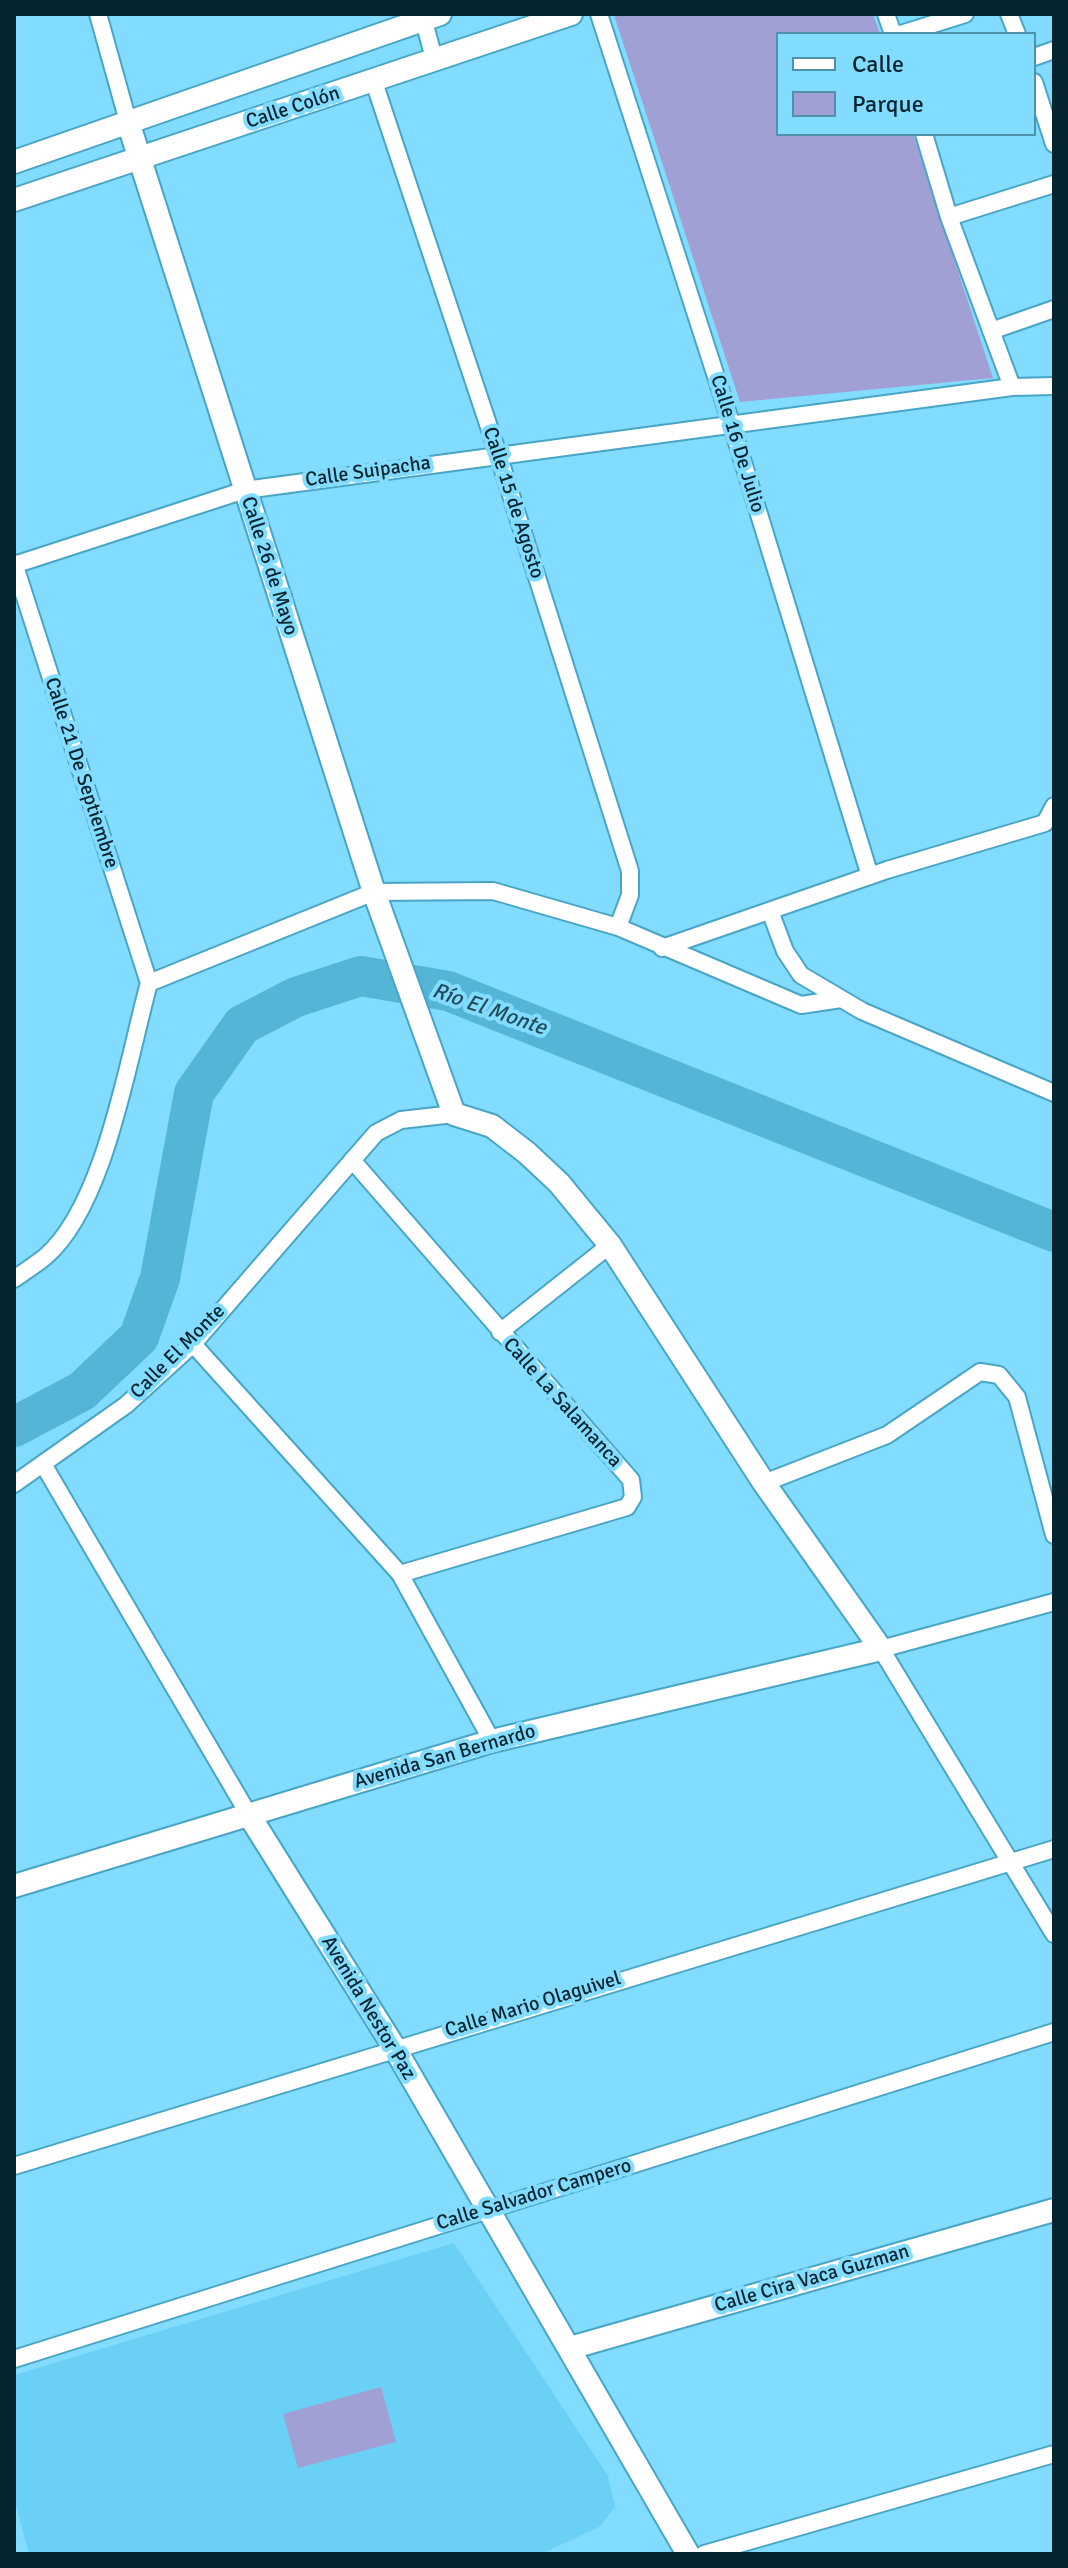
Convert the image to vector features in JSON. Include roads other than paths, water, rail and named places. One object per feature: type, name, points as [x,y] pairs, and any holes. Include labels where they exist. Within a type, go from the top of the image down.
[{"type":"street","name":"Calle 26 de Mayo","points":[[98,14],[139,158],[374,892],[454,1114]]},
{"type":"street","name":"Calle Colón","points":[[14,200],[435,62],[571,14]]},
{"type":"street","name":"Calle 16 De Julio","points":[[599,14],[731,423],[870,876]]},
{"type":"street","points":[[907,32],[965,14]]},
{"type":"street","name":"Calle Colón","points":[[15,157],[129,125],[428,16]]},
{"type":"street","points":[[428,16],[435,62]]},
{"type":"street","name":"Calle 15 de Agosto","points":[[374,82],[498,454],[630,871],[630,895],[618,927]]},
{"type":"street","points":[[1036,88],[1054,144]]},
{"type":"street","points":[[925,136],[949,217],[1012,387],[1054,386]]},
{"type":"street","points":[[949,217],[1054,184]]},
{"type":"street","points":[[991,331],[1054,309]]},
{"type":"street","name":"Calle Suipacha","points":[[14,564],[245,490],[1012,387]]},
{"type":"street","name":"Calle 21 De Septiembre","points":[[14,564],[149,983]]},
{"type":"street","points":[[662,948],[870,876],[1050,824],[1054,806]]},
{"type":"street","points":[[14,1279],[47,1256],[75,1218],[97,1174],[149,983],[374,892],[493,891],[618,927],[801,1005],[841,999]]},
{"type":"street","points":[[770,911],[785,951],[801,975],[862,1011],[1054,1093]]},
{"type":"street","points":[[352,1160],[376,1133],[401,1120],[454,1114],[492,1126],[559,1183],[610,1245],[764,1483],[881,1649],[1054,1934]]},
{"type":"street","name":"Calle La Salamanca","points":[[352,1160],[631,1480],[633,1497],[627,1507],[400,1574]]},
{"type":"street","name":"Calle El Monte","points":[[14,1484],[126,1405],[193,1344],[352,1160]]},
{"type":"street","points":[[500,1332],[610,1245]]},
{"type":"street","points":[[193,1344],[400,1574],[492,1741]]},
{"type":"street","points":[[764,1483],[887,1435],[937,1405],[980,1372],[999,1375],[1017,1397],[1054,1535]]},
{"type":"street","name":"Avenida Nestor Paz","points":[[43,1464],[249,1815],[394,2047],[688,2554]]},
{"type":"street","name":"Avenida San Bernardo","points":[[14,1886],[492,1741],[881,1649],[1054,1602]]},
{"type":"street","name":"Calle Mario Olaguivel","points":[[14,2166],[394,2047],[1054,1849]]},
{"type":"street","name":"Calle Salvador Campero","points":[[15,2355],[1054,2032]]},
{"type":"street","name":"Calle Cira Vaca Guzman","points":[[570,2348],[1054,2210]]},
{"type":"street","points":[[704,2554],[1054,2454]]},
{"type":"waterway","name":"Río El Monte","points":[[14,1427],[82,1391],[139,1337],[160,1278],[194,1093],[242,1025],[296,997],[361,976],[448,991],[1054,1232]]}]
